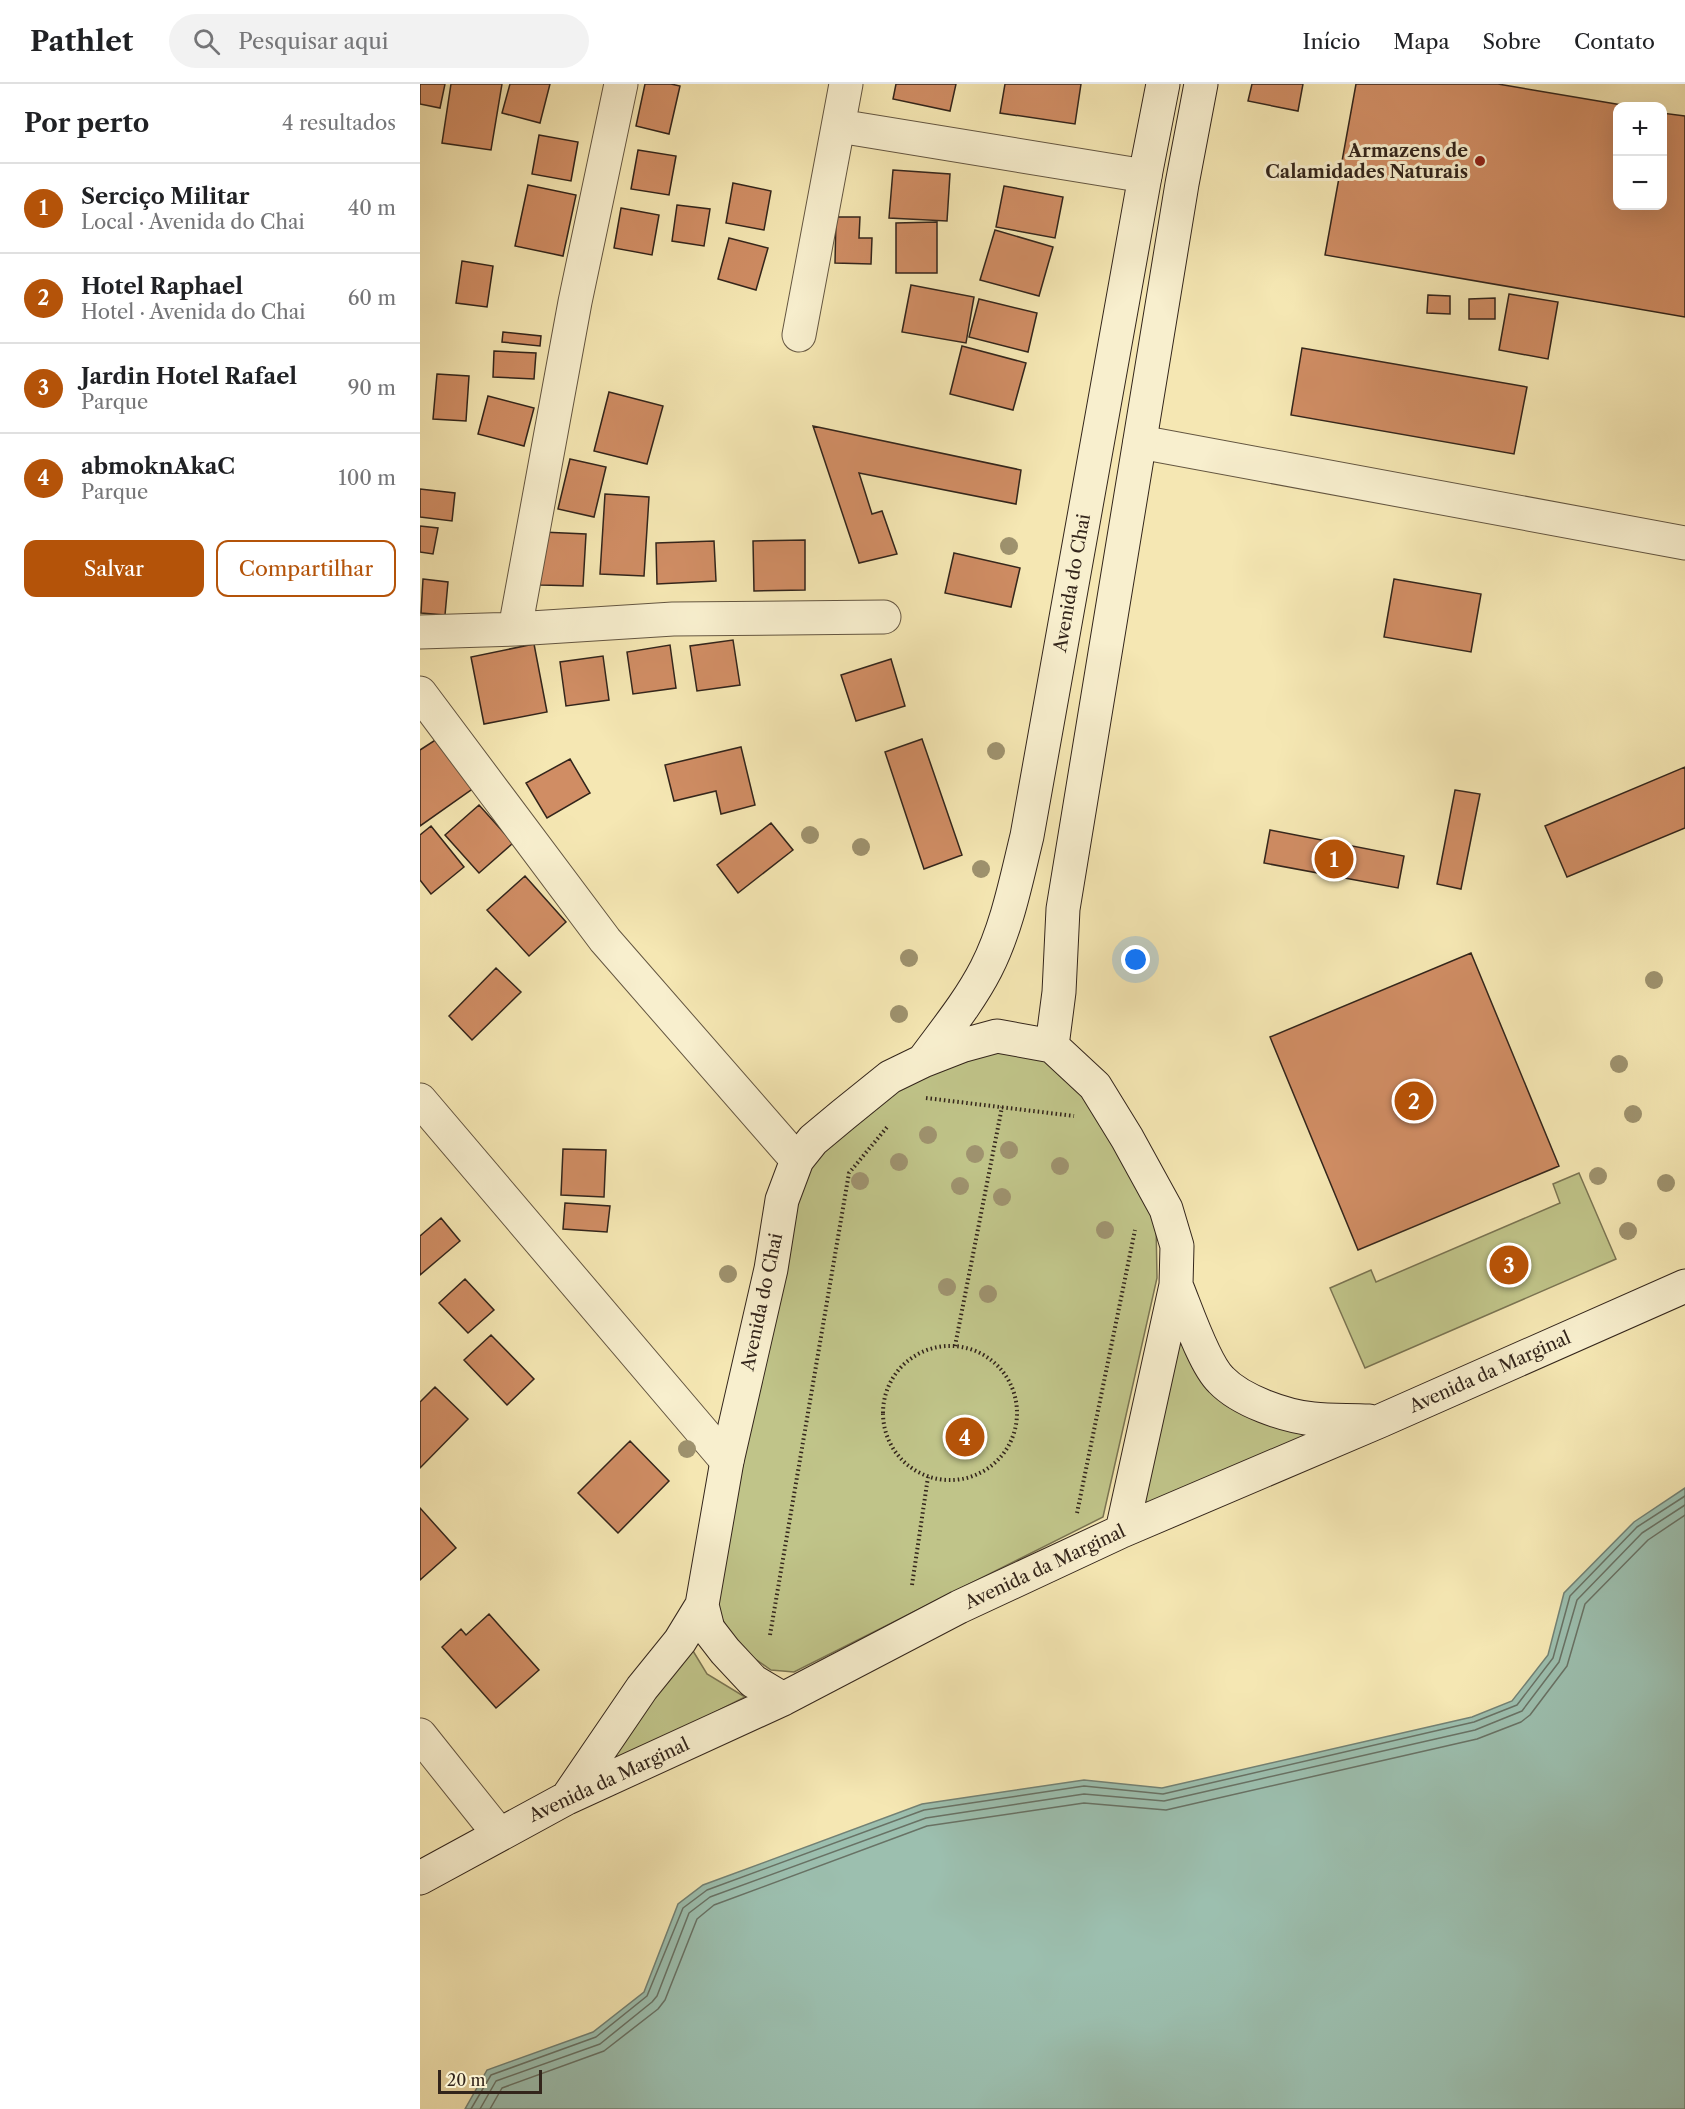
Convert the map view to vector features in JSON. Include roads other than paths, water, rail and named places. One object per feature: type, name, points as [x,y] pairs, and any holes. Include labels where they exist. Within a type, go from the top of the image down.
[{"type":"main road","points":[[515,629],[575,302],[621,84]]},
{"type":"main road","points":[[800,335],[846,84]]},
{"type":"main road","name":"Avenida do Chai","points":[[923,1060],[965,1005],[987,968],[1010,906],[1026,836],[1163,84]]},
{"type":"main road","points":[[1122,1531],[1176,1285],[1177,1246],[1166,1209],[1095,1086],[1052,1046],[1059,993],[1063,909],[1182,184],[1201,84]]},
{"type":"main road","points":[[839,126],[1145,176]]},
{"type":"main road","points":[[1140,442],[1685,543]]},
{"type":"main road","points":[[420,632],[515,629],[673,619],[884,617]]},
{"type":"main road","points":[[420,693],[605,940],[797,1161]]},
{"type":"main road","name":"Avenida do Chai","points":[[702,1605],[727,1461],[771,1269],[782,1200],[797,1161],[813,1140],[874,1089],[890,1077],[923,1060],[997,1036],[1052,1046]]},
{"type":"main road","points":[[420,1100],[727,1461]]},
{"type":"main road","points":[[1176,1285],[1209,1363],[1221,1380],[1245,1398],[1312,1419],[1380,1421]]},
{"type":"main road","name":"Avenida da Marginal","points":[[420,1878],[567,1798],[783,1699],[959,1607],[1122,1531],[1380,1421],[1685,1286]]},
{"type":"main road","points":[[702,1605],[708,1629],[725,1651],[753,1681],[783,1699]]},
{"type":"main road","points":[[567,1798],[642,1688],[680,1641],[702,1605]]},
{"type":"main road","points":[[420,1735],[499,1834]]},
{"type":"water","points":[[1685,1488],[1685,2109],[465,2109],[487,2070],[593,2032],[644,1992],[678,1904],[703,1885],[922,1804],[1084,1780],[1162,1788],[1472,1717],[1512,1701],[1548,1655],[1564,1593],[1634,1522]]},
{"type":"place","name":"Armazens de Calamidades Naturais","points":[[1480,161]]},
{"type":"place","name":"Serciço Militar","points":[[1334,859]]},
{"type":"place","name":"Hotel Raphael","points":[[1414,1101]]},
{"type":"place","name":"Jardin Hotel Rafael","points":[[1509,1265]]},
{"type":"place","name":"abmoknAkaC","points":[[965,1437]]}]
